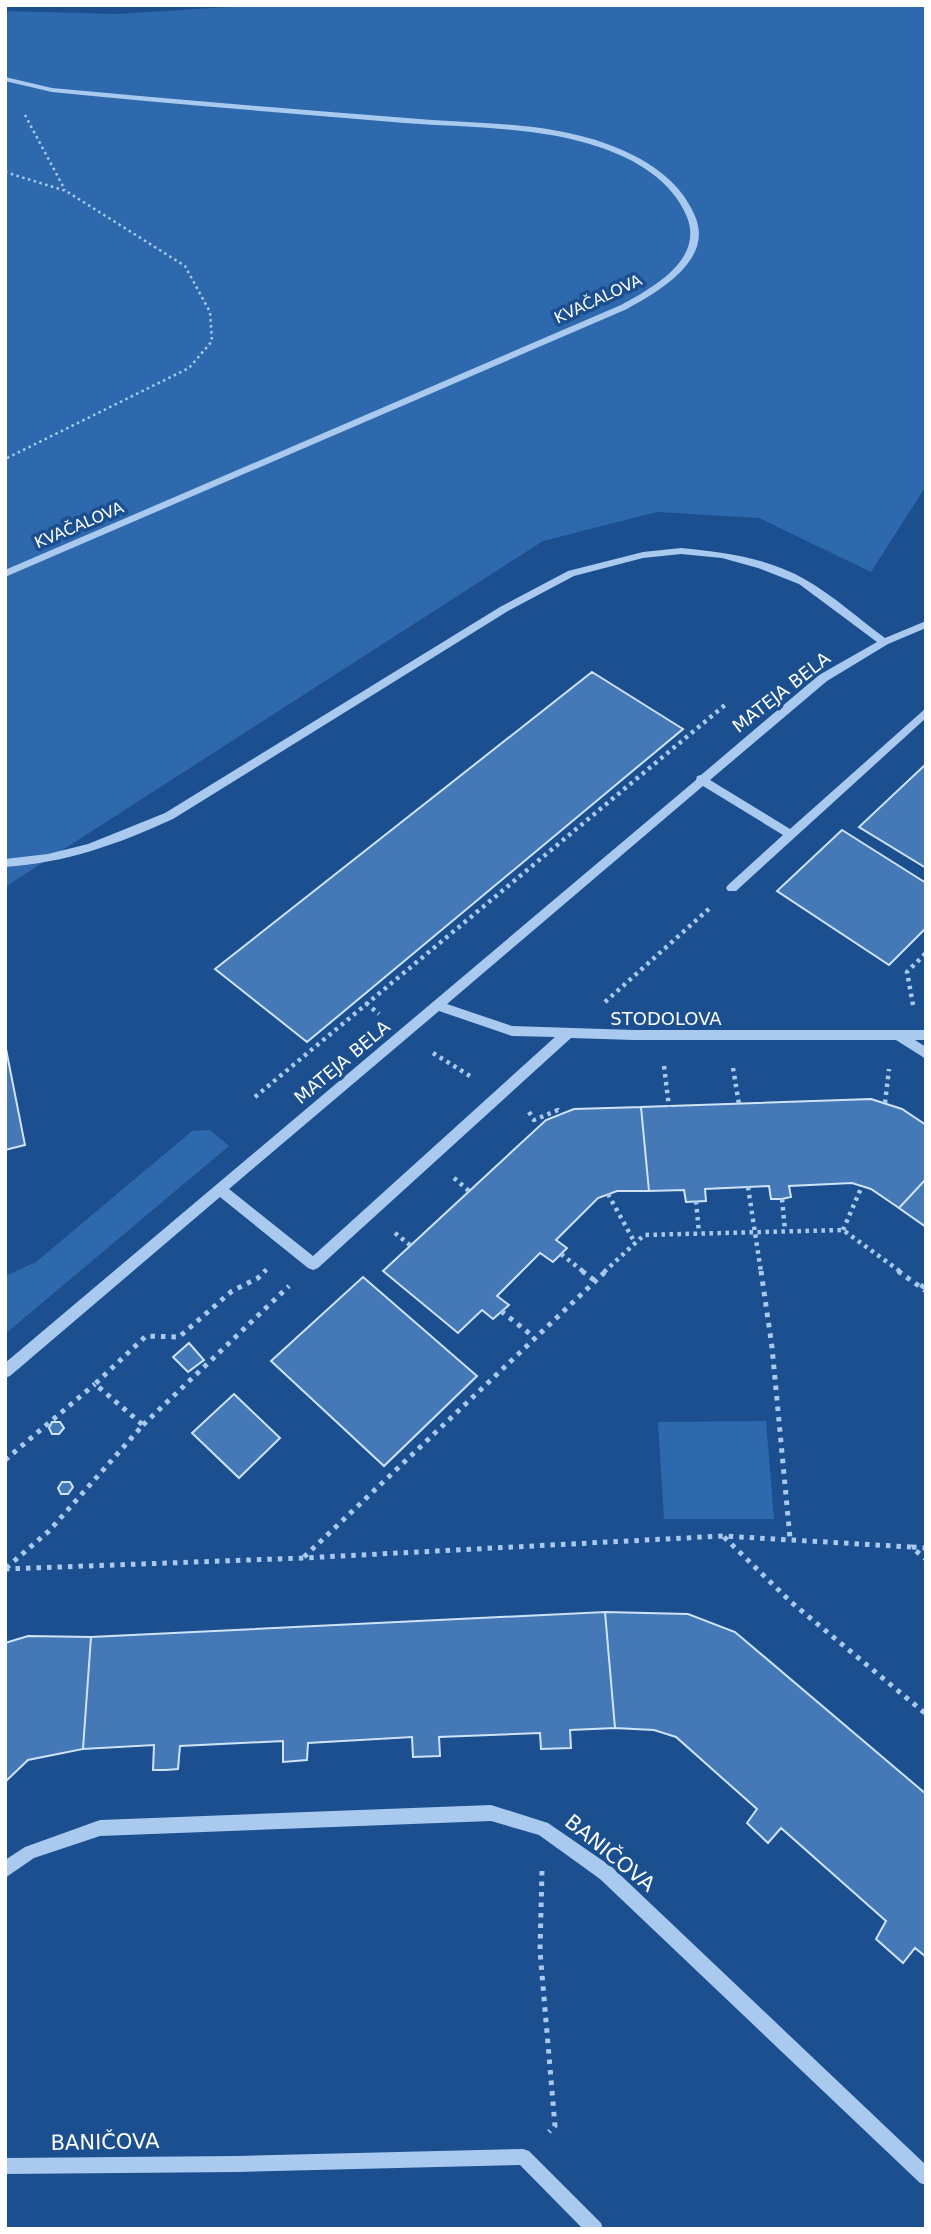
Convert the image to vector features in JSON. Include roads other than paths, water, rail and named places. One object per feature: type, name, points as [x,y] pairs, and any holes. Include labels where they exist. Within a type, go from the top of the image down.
[{"type":"street","name":"KVAČALOVA","points":[[5,79],[80,93],[502,128],[579,140],[624,154],[654,171],[681,197],[696,229],[694,246],[684,263],[651,293],[624,307],[5,574]]},
{"type":"street","points":[[5,863],[35,862],[78,853],[124,838],[169,816],[504,609],[571,573],[631,558],[681,551],[722,555],[761,565],[802,582],[884,642]]},
{"type":"street","name":"MATEJA BELA","points":[[5,1372],[823,678],[884,642],[926,624]]},
{"type":"street","points":[[732,888],[926,712]]},
{"type":"street","points":[[701,779],[792,835]]},
{"type":"street","name":"STODOLOVA","points":[[436,1005],[512,1031],[567,1034],[926,1035]]},
{"type":"street","points":[[220,1189],[313,1264],[567,1034]]},
{"type":"street","points":[[900,1036],[926,1054]]},
{"type":"street","name":"BANIČOVA","points":[[5,1870],[30,1852],[100,1828],[491,1813],[543,1828],[606,1874],[926,2177]]},
{"type":"street","name":"BANIČOVA","points":[[5,2166],[523,2157],[595,2229]]}]
